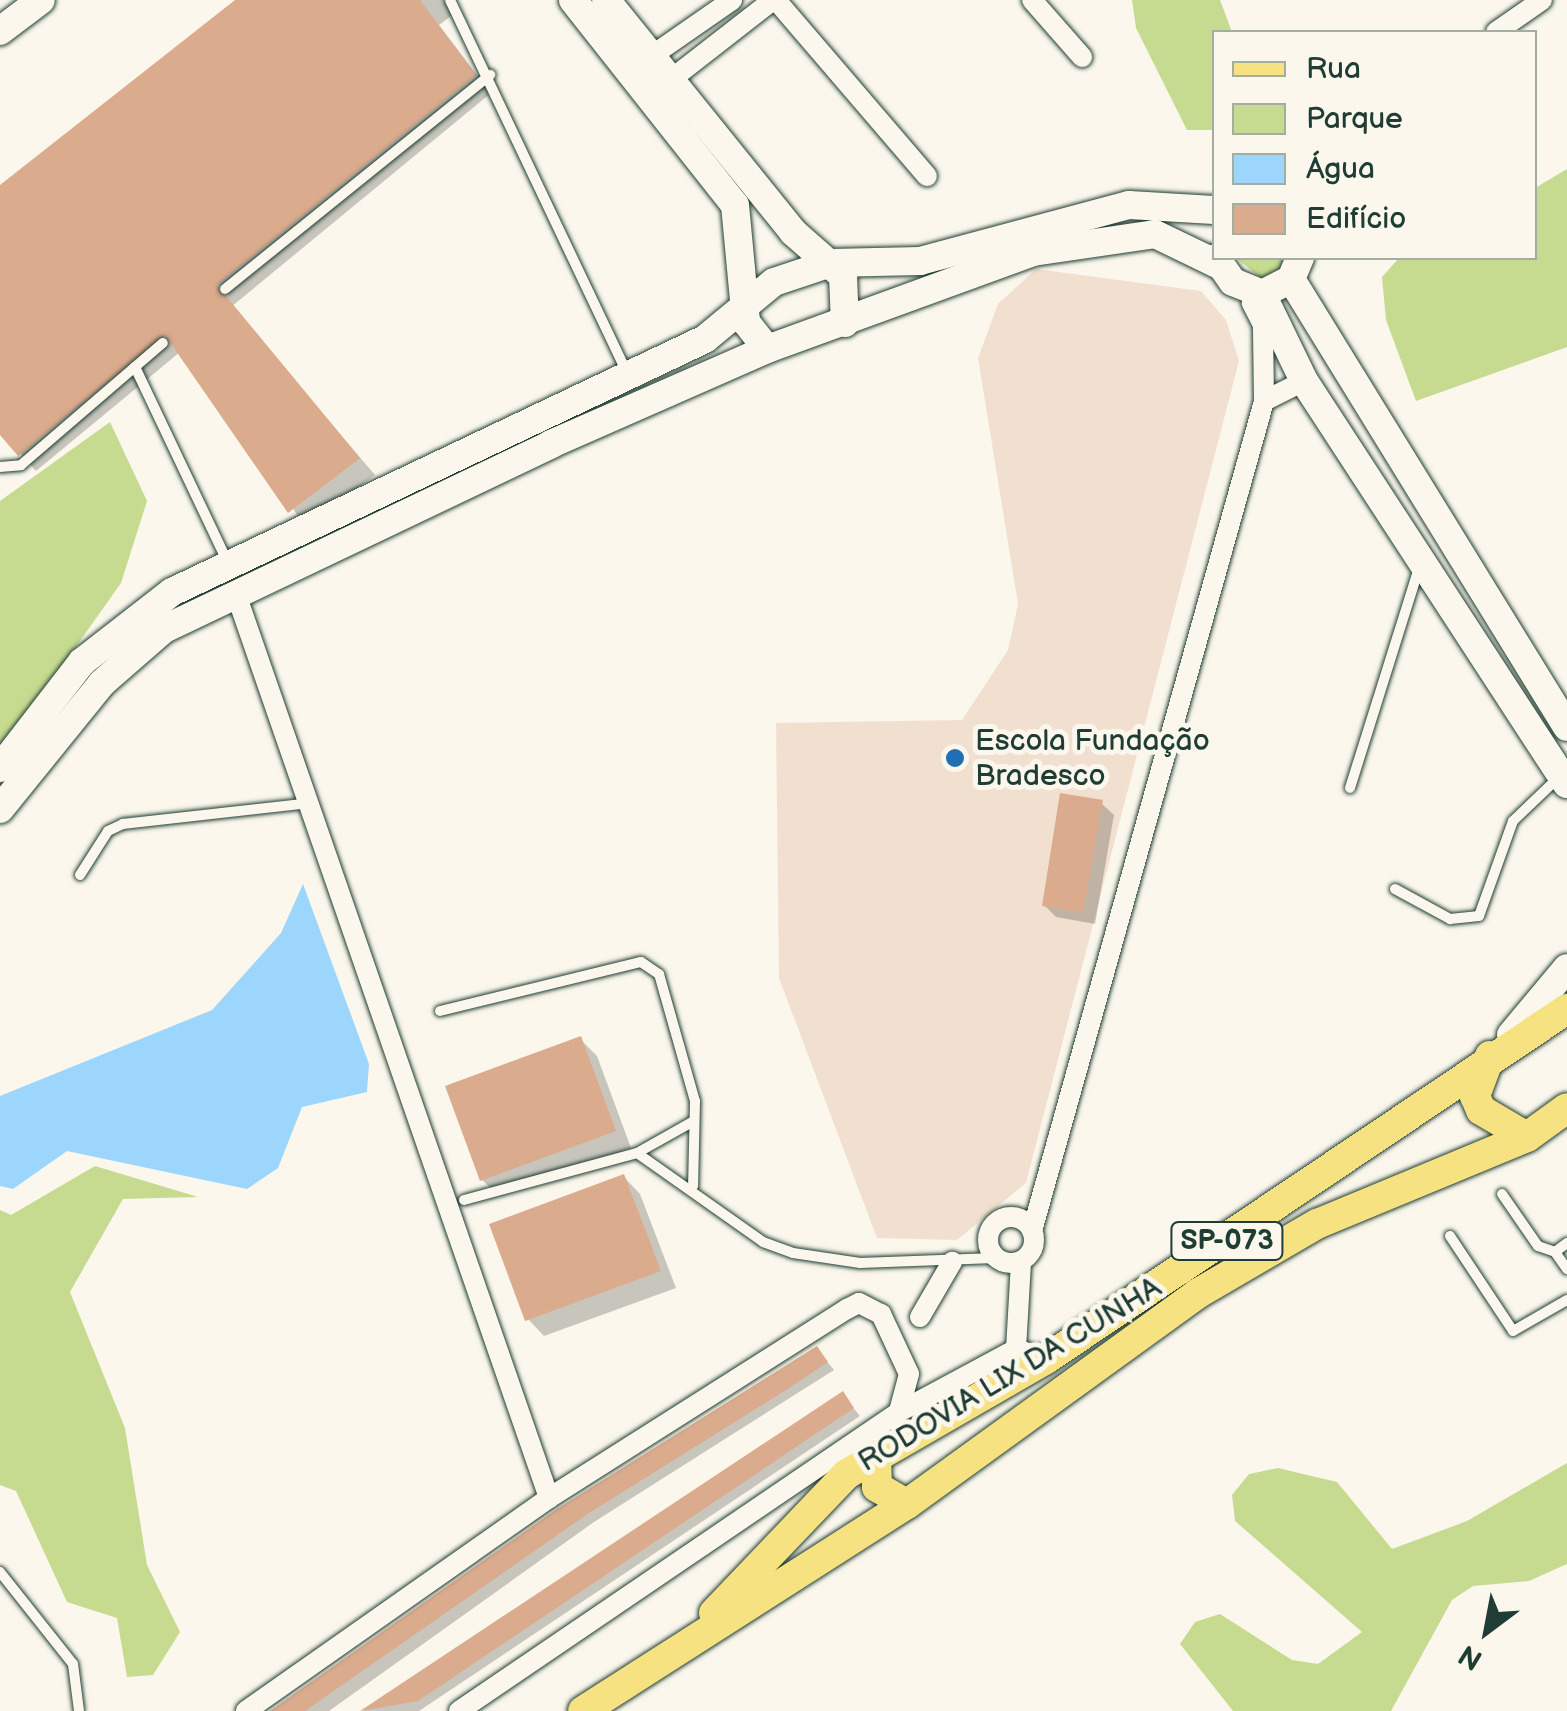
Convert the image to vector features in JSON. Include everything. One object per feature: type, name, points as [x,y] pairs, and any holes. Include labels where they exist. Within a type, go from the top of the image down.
[{"type":"main road","points":[[0,32],[41,0]]},
{"type":"main road","points":[[573,0],[734,205],[744,308],[766,349]]},
{"type":"main road","points":[[606,0],[793,232],[831,263],[850,293],[845,323]]},
{"type":"main road","points":[[0,768],[110,634],[228,561],[629,376],[744,308],[774,282],[831,263],[920,260],[1128,205],[1212,210]]},
{"type":"main road","points":[[0,810],[132,654],[236,594],[766,349],[845,323],[996,263],[1076,243],[1155,234],[1212,258]]},
{"type":"main road","points":[[1218,261],[1252,292],[1304,381],[1565,779]]},
{"type":"main road","points":[[1252,292],[1295,268],[1567,726]]},
{"type":"main road","points":[[1527,1137],[1481,1110],[1475,1096],[1492,1053],[1567,968]]},
{"type":"main road","name":"RODOVIA LIX DA CUNHA","points":[[684,1644],[847,1474],[1046,1359],[1305,1190],[1492,1053],[1567,1009]]},
{"type":"main road","name":"RODOVIA LIX DA CUNHA","points":[[583,1711],[907,1504],[1290,1238],[1527,1137],[1567,1108]]},
{"type":"main road","points":[[876,1457],[877,1487],[907,1504]]},
{"type":"street","points":[[650,57],[732,0]]},
{"type":"street","points":[[669,81],[774,0],[927,176]]},
{"type":"street","points":[[1032,0],[1082,57]]},
{"type":"street","points":[[1499,30],[1542,0]]},
{"type":"street","points":[[1016,1349],[1021,1261],[1264,401],[1263,324],[1252,292]]},
{"type":"street","points":[[1264,401],[1304,381]]},
{"type":"street","points":[[236,594],[316,803],[549,1498]]},
{"type":"street","points":[[1021,1261],[995,1258],[987,1242],[996,1221],[1022,1219],[1032,1231]]},
{"type":"street","points":[[920,1318],[952,1262]]},
{"type":"street","points":[[246,1711],[549,1498],[860,1303],[881,1314],[907,1366],[899,1412]]},
{"type":"street","points":[[458,1711],[899,1412],[1016,1349],[1046,1359]]},
{"type":"street","points":[[967,1404],[977,1371]]},
{"type":"lane","points":[[450,0],[490,76],[629,376]]},
{"type":"lane","points":[[225,289],[490,76]]},
{"type":"lane","points":[[0,467],[21,465],[163,343]]},
{"type":"lane","points":[[136,367],[228,561]]},
{"type":"lane","points":[[1350,788],[1422,559]]},
{"type":"lane","points":[[1395,888],[1450,919],[1479,916],[1513,822],[1565,779]]},
{"type":"lane","points":[[80,875],[108,831],[123,824],[316,803]]},
{"type":"lane","points":[[440,1011],[642,962],[659,974],[694,1122],[693,1186]]},
{"type":"lane","points":[[464,1200],[637,1153],[694,1122]]},
{"type":"lane","points":[[637,1153],[693,1186],[763,1242],[793,1252],[952,1262],[995,1258]]},
{"type":"lane","points":[[1502,1194],[1538,1246],[1555,1252],[1567,1269]]},
{"type":"lane","points":[[1450,1236],[1513,1331],[1567,1300]]},
{"type":"lane","points":[[1555,1252],[1567,1244]]},
{"type":"lane","points":[[0,1572],[73,1664],[79,1711]]},
{"type":"shaded area","name":"Escola Fundação Bradesco","points":[[1036,269],[1201,291],[1226,320],[1239,361],[1026,1183],[957,1240],[877,1238],[779,978],[776,723],[962,720],[1008,650],[1018,604],[978,358],[998,304]]},
{"type":"green space","points":[[1132,0],[1220,0],[1231,30],[1212,30],[1212,130],[1187,130],[1136,28]]},
{"type":"green space","points":[[1567,169],[1567,347],[1416,401],[1386,320],[1382,277],[1397,260],[1537,260],[1537,187]]},
{"type":"green space","points":[[1238,260],[1285,260],[1286,267],[1267,283]]},
{"type":"green space","points":[[110,422],[147,501],[121,583],[0,754],[0,501]]},
{"type":"green space","points":[[95,1166],[198,1197],[123,1199],[70,1292],[125,1428],[147,1565],[180,1632],[153,1675],[127,1677],[117,1618],[67,1602],[16,1491],[0,1485],[0,1210],[11,1215]]},
{"type":"green space","points":[[1567,1463],[1567,1564],[1529,1581],[1473,1586],[1452,1600],[1391,1711],[1233,1711],[1180,1644],[1195,1622],[1220,1614],[1292,1660],[1318,1664],[1362,1632],[1235,1521],[1232,1495],[1249,1474],[1278,1468],[1337,1482],[1392,1549],[1467,1521]]},
{"type":"water","points":[[303,884],[369,1064],[367,1092],[302,1107],[278,1168],[247,1189],[67,1151],[13,1189],[0,1186],[0,1096],[212,1010],[281,933]]},
{"type":"building","points":[[235,0],[420,0],[476,75],[217,285],[360,458],[288,513],[165,335],[18,456],[0,435],[0,185]]},
{"type":"building","points":[[1060,793],[1103,800],[1083,913],[1042,906]]},
{"type":"building","points":[[581,1036],[616,1131],[480,1181],[445,1086]]},
{"type":"building","points":[[624,1174],[661,1271],[525,1321],[489,1224]]},
{"type":"building","points":[[817,1346],[828,1362],[586,1515],[305,1711],[270,1711],[557,1509]]},
{"type":"building","points":[[843,1391],[854,1408],[418,1701],[360,1711]]},
{"type":"place","name":"Escola Fundação Bradesco","points":[[955,758]]}]
